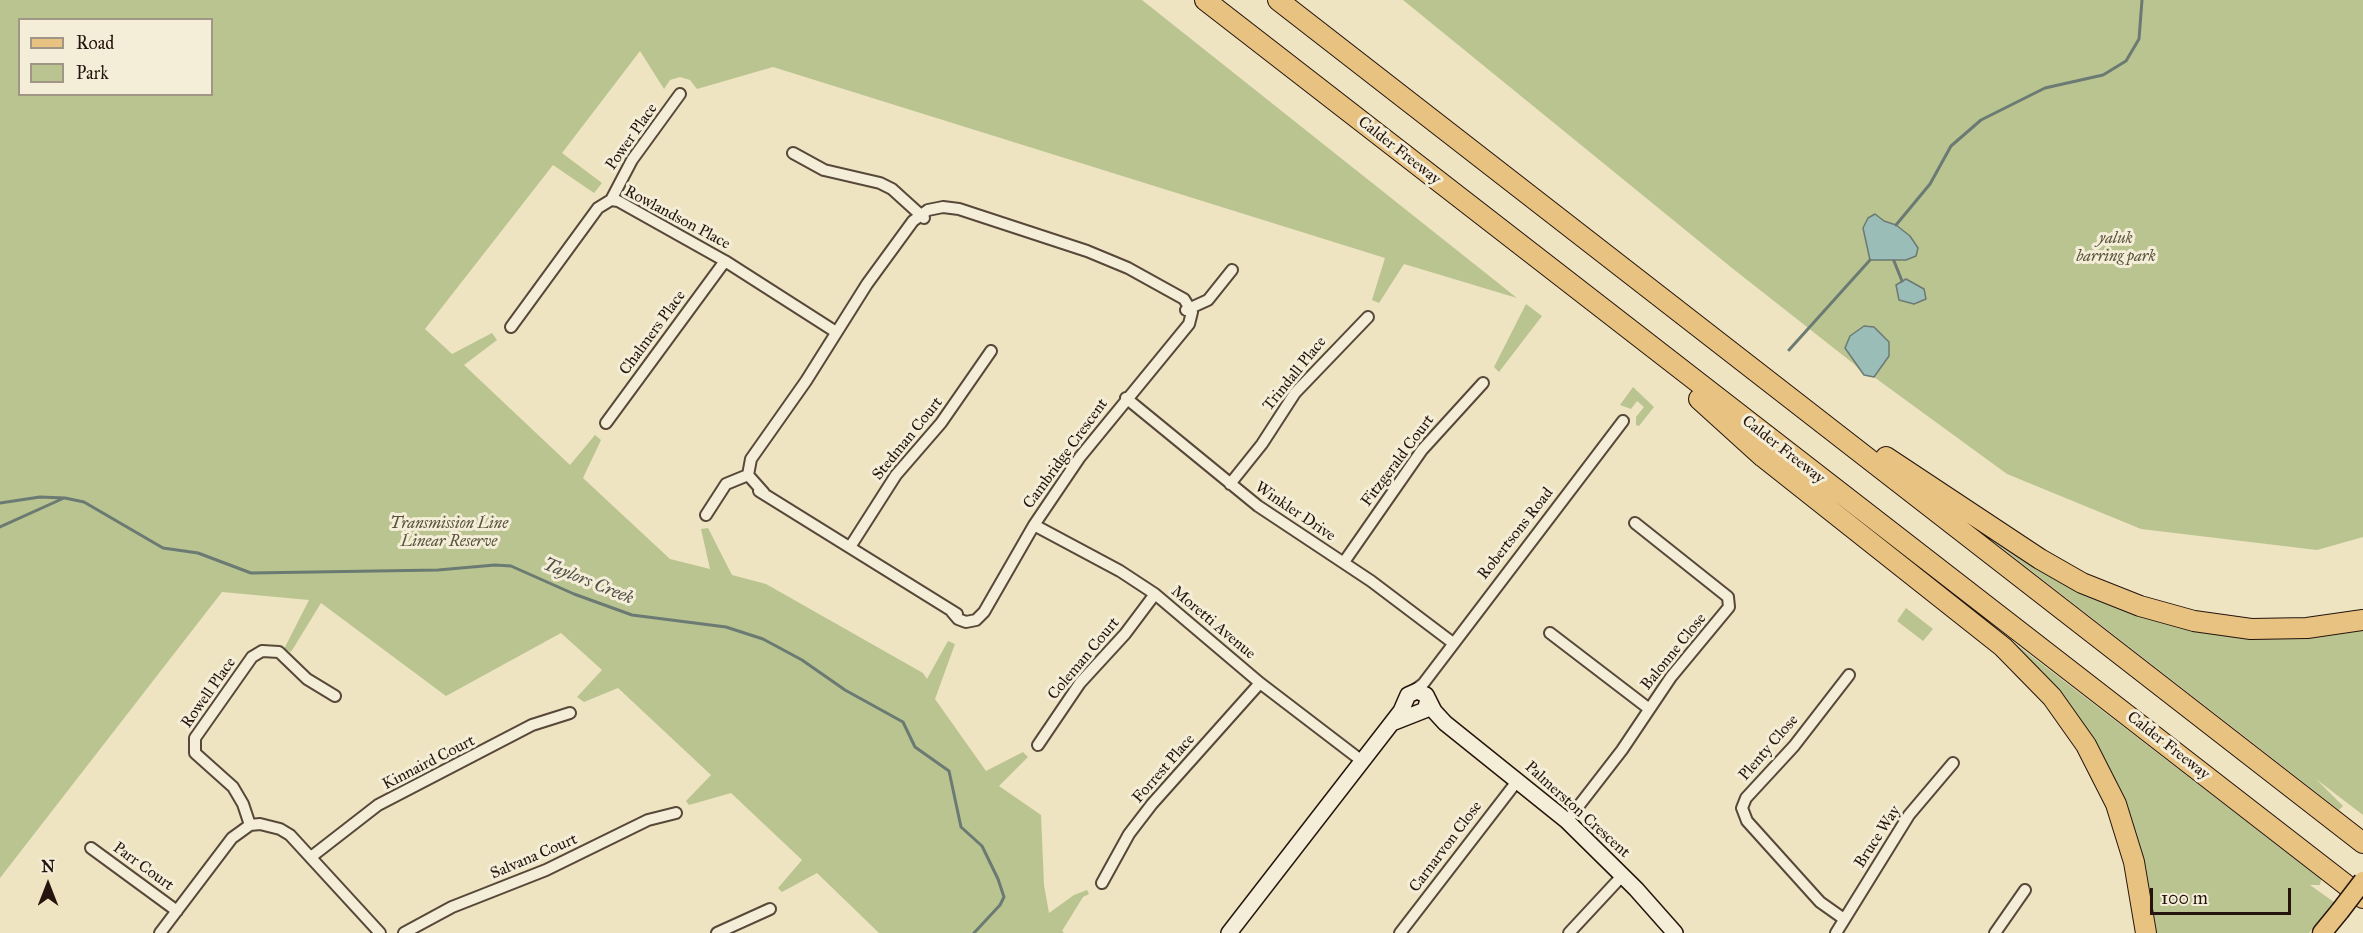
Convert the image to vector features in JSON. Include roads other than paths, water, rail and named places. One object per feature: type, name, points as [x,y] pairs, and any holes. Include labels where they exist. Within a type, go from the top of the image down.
[{"type":"highway","name":"Calder Freeway","points":[[1204,0],[2363,898]]},
{"type":"highway","points":[[1278,0],[2363,843]]},
{"type":"highway","points":[[1479,213],[1664,368],[1763,457],[2003,647],[2039,682],[2086,745],[2116,804],[2134,862],[2146,933]]},
{"type":"highway","points":[[1754,369],[2031,553],[2108,594],[2175,617],[2229,627],[2292,629],[2363,620]]},
{"type":"main road","points":[[2322,933],[2363,881]]},
{"type":"street","name":"Power Place","points":[[611,200],[632,160],[680,94]]},
{"type":"street","points":[[793,153],[824,170],[886,186],[904,197],[923,216]]},
{"type":"street","name":"Rowlandson Place","points":[[511,327],[598,208],[611,200],[618,201],[725,261],[836,332]]},
{"type":"street","points":[[706,515],[722,489],[745,476],[748,463],[758,447],[793,400],[867,284],[905,235],[923,216],[944,212],[976,216],[1105,258],[1171,292],[1188,309],[1208,300],[1232,270]]},
{"type":"street","name":"Chalmers Place","points":[[606,423],[725,261]]},
{"type":"street","name":"Cambridge Crescent","points":[[745,476],[764,493],[895,573],[952,612],[972,618],[989,601],[1034,525],[1080,457],[1179,333],[1188,309]]},
{"type":"street","name":"Trindall Place","points":[[1230,484],[1262,444],[1295,393],[1337,346],[1368,317]]},
{"type":"street","name":"Stedman Court","points":[[850,547],[896,475],[941,423],[992,351]]},
{"type":"street","name":"Fitzgerald Court","points":[[1344,562],[1422,450],[1483,383]]},
{"type":"street","name":"Winkler Drive","points":[[1126,398],[1258,506],[1344,562],[1453,643]]},
{"type":"street","name":"Robertsons Road","points":[[1418,703],[1423,684],[1434,668],[1623,421]]},
{"type":"street","name":"Balonne Close","points":[[1567,821],[1622,750],[1648,708],[1727,610],[1730,603],[1728,597],[1635,523]]},
{"type":"street","name":"Moretti Avenue","points":[[1034,525],[1120,571],[1155,594],[1260,684],[1362,761]]},
{"type":"street","name":"Coleman Court","points":[[1038,745],[1080,683],[1130,627],[1155,594]]},
{"type":"street","points":[[1550,633],[1648,708]]},
{"type":"street","name":"Rowell Place","points":[[250,825],[243,804],[232,787],[195,753],[195,738],[252,657],[262,651],[279,652],[307,680],[335,696]]},
{"type":"street","points":[[1229,933],[1390,725],[1418,703],[1434,668]]},
{"type":"street","name":"Plenty Close","points":[[1844,919],[1820,903],[1747,821],[1742,807],[1746,798],[1794,746],[1849,675]]},
{"type":"street","name":"Forrest Place","points":[[1102,883],[1129,834],[1152,804],[1260,684]]},
{"type":"street","name":"Palmerston Crescent","points":[[1418,703],[1567,821],[1675,933]]},
{"type":"street","name":"Kinnaird Court","points":[[311,857],[378,806],[532,725],[570,713]]},
{"type":"street","name":"Bruce Way","points":[[1836,933],[1909,815],[1953,763]]},
{"type":"street","name":"Carnarvon Close","points":[[1400,933],[1518,780]]},
{"type":"street","name":"Salvana Court","points":[[404,933],[452,907],[546,870],[648,820],[676,813]]},
{"type":"street","points":[[160,933],[232,838],[250,825],[270,825],[280,829],[311,857],[380,933]]},
{"type":"street","name":"Parr Court","points":[[91,848],[177,911]]},
{"type":"street","points":[[1569,933],[1622,876]]},
{"type":"street","points":[[1995,933],[2025,890]]},
{"type":"street","points":[[717,933],[770,909]]},
{"type":"water","points":[[1875,214],[1884,221],[1896,225],[1910,236],[1918,248],[1916,256],[1906,260],[1870,260],[1863,228],[1868,218]]},
{"type":"water","points":[[1906,279],[1924,289],[1926,299],[1914,304],[1899,300],[1896,285]]},
{"type":"water","points":[[1864,326],[1874,327],[1889,342],[1889,356],[1874,377],[1864,375],[1845,348],[1850,336]]},
{"type":"waterway","points":[[1896,225],[1930,184],[1951,146],[1981,120],[2045,88],[2103,75],[2126,61],[2139,39],[2142,0]]},
{"type":"waterway","points":[[1789,350],[1870,260]]},
{"type":"waterway","points":[[1894,261],[1902,281]]},
{"type":"waterway","name":"Taylors Creek","points":[[0,503],[40,497],[65,498],[84,502],[163,548],[198,553],[251,573],[438,570],[495,565],[511,566],[574,594],[632,615],[726,627],[763,639],[802,660],[845,690],[903,722],[915,747],[949,771],[961,827],[982,846],[1004,897],[1000,905],[974,933]]},
{"type":"waterway","points":[[0,527],[64,498]]},
{"type":"park label","name":"yaluk barring park","points":[[2116,248]]},
{"type":"park label","name":"Transmission Line Linear Reserve","points":[[449,533]]}]
